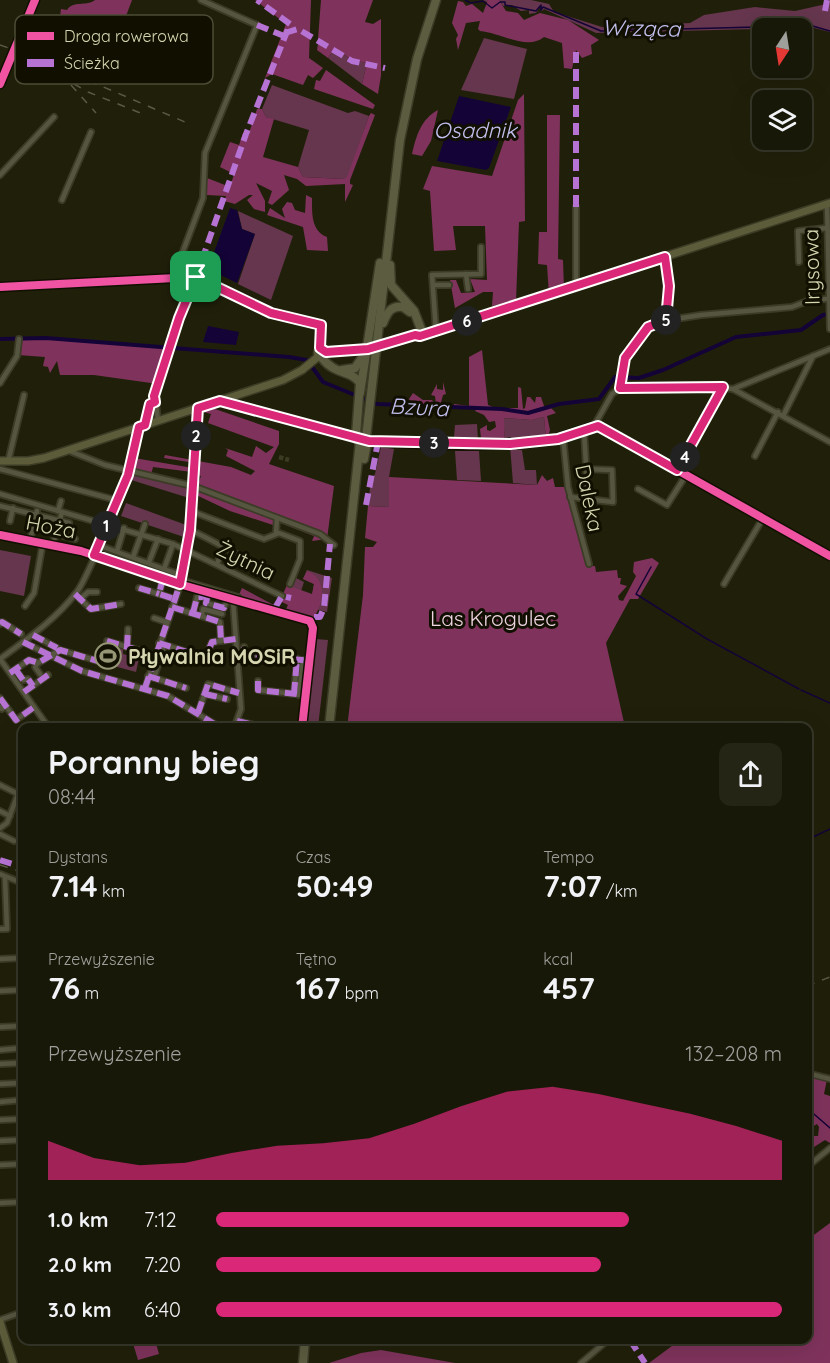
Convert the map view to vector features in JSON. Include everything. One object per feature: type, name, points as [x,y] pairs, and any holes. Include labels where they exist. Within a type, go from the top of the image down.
[{"type":"highway","points":[[330,723],[350,531],[363,440],[380,263],[401,103],[430,0]]},
{"type":"highway","points":[[335,723],[364,459],[363,440],[367,400],[394,179],[409,92],[436,0]]},
{"type":"highway","points":[[394,179],[391,285],[414,311],[418,332]]},
{"type":"highway","points":[[367,400],[383,323],[391,245]]},
{"type":"highway","points":[[321,355],[334,367],[351,370],[362,360],[380,263]]},
{"type":"highway","points":[[383,323],[392,309],[404,307],[412,314],[418,332]]},
{"type":"highway","points":[[364,347],[367,400]]},
{"type":"highway","points":[[321,355],[333,369],[356,378],[367,400]]},
{"type":"highway","points":[[303,1363],[305,1344]]},
{"type":"highway","points":[[308,1363],[310,1344]]},
{"type":"main road","points":[[29,15],[35,0]]},
{"type":"main road","points":[[0,84],[15,48]]},
{"type":"main road","points":[[0,461],[35,460],[283,381],[321,355],[385,345],[418,332],[436,331],[828,204]]},
{"type":"main road","points":[[0,1321],[13,1363]]},
{"type":"street","points":[[173,278],[203,198],[205,153],[257,25],[201,0]]},
{"type":"street","points":[[0,175],[54,117]]},
{"type":"street","points":[[62,200],[91,132]]},
{"type":"street","name":"Irysowa","points":[[828,204],[827,298],[830,328]]},
{"type":"street","points":[[576,207],[576,286]]},
{"type":"street","points":[[799,262],[798,231],[827,228]]},
{"type":"street","points":[[436,331],[432,274],[481,274],[481,247]]},
{"type":"street","points":[[665,257],[669,286],[666,320]]},
{"type":"street","points":[[466,274],[468,289]]},
{"type":"street","points":[[158,421],[154,396],[196,277]]},
{"type":"street","points":[[0,287],[196,277],[271,313],[321,325],[321,355]]},
{"type":"street","points":[[433,285],[449,285]]},
{"type":"street","points":[[620,388],[623,360],[645,330],[654,323],[792,307],[827,298]]},
{"type":"street","points":[[0,383],[17,356],[19,339]]},
{"type":"street","points":[[734,389],[830,350]]},
{"type":"street","points":[[755,456],[813,356]]},
{"type":"street","points":[[677,470],[723,387]]},
{"type":"street","points":[[220,401],[369,441],[500,445],[563,438],[584,431],[594,426],[613,392],[620,388],[723,387],[734,389],[830,442]]},
{"type":"street","points":[[8,462],[24,395]]},
{"type":"street","points":[[78,596],[129,472],[150,404],[155,402]]},
{"type":"street","points":[[154,678],[166,622],[183,576],[190,530],[198,408]]},
{"type":"street","points":[[594,426],[609,430],[830,556]]},
{"type":"street","points":[[584,431],[588,499]]},
{"type":"street","name":"Daleka","points":[[563,438],[570,497],[589,564]]},
{"type":"street","points":[[67,450],[129,472],[193,486],[320,534],[334,545]]},
{"type":"street","points":[[570,497],[613,503],[613,472],[608,468],[586,469]]},
{"type":"street","points":[[0,470],[116,500]]},
{"type":"street","points":[[638,489],[667,505],[686,475]]},
{"type":"street","name":"Żytnia","points":[[0,494],[107,523],[187,549],[282,596]]},
{"type":"street","points":[[53,544],[60,520],[61,501]]},
{"type":"street","points":[[30,540],[39,505]]},
{"type":"street","points":[[0,506],[36,513],[69,523]]},
{"type":"street","points":[[10,521],[13,508]]},
{"type":"street","points":[[191,511],[264,539],[276,533],[300,541],[302,546],[300,559],[290,584]]},
{"type":"street","points":[[276,533],[277,518]]},
{"type":"street","points":[[724,584],[763,518]]},
{"type":"street","points":[[133,557],[144,524]]},
{"type":"street","points":[[117,551],[124,528]]},
{"type":"street","points":[[190,530],[219,542],[223,548],[254,563]]},
{"type":"street","points":[[56,534],[75,539]]},
{"type":"street","name":"Hoża","points":[[0,535],[53,544],[94,555],[180,584],[191,584]]},
{"type":"street","points":[[149,562],[158,539]]},
{"type":"street","points":[[25,606],[34,593],[43,542]]},
{"type":"street","points":[[164,569],[172,544]]},
{"type":"street","points":[[98,545],[183,576]]},
{"type":"street","points":[[217,564],[223,548]]},
{"type":"street","points":[[159,594],[163,578]]},
{"type":"street","points":[[191,584],[206,592],[309,620],[313,628],[303,660],[300,695],[302,723]]},
{"type":"street","points":[[191,584],[238,597],[224,608],[207,603],[206,592]]},
{"type":"street","points":[[139,588],[175,600]]},
{"type":"street","points":[[46,723],[0,659],[33,635],[78,596],[88,592],[97,592]]},
{"type":"street","points":[[192,613],[197,597],[202,597],[206,592]]},
{"type":"street","points":[[78,596],[91,609],[121,604]]},
{"type":"street","points":[[233,600],[241,711],[237,721],[244,723]]},
{"type":"street","points":[[172,607],[220,622],[221,641]]},
{"type":"street","points":[[201,616],[203,609],[222,614]]},
{"type":"street","points":[[154,618],[166,622]]},
{"type":"street","points":[[0,624],[2,622],[21,634]]},
{"type":"street","points":[[127,647],[128,629]]},
{"type":"street","points":[[33,635],[57,648]]},
{"type":"street","points":[[209,649],[212,642],[236,639]]},
{"type":"street","points":[[107,641],[155,655]]},
{"type":"street","points":[[23,642],[98,677],[168,696],[213,723]]},
{"type":"street","points":[[145,688],[155,655],[162,644]]},
{"type":"street","points":[[162,644],[212,660]]},
{"type":"street","points":[[244,647],[243,653],[303,660]]},
{"type":"street","points":[[40,674],[35,667],[38,663],[60,650],[108,664]]},
{"type":"street","points":[[10,673],[29,660],[38,663]]},
{"type":"street","points":[[300,695],[303,660]]},
{"type":"street","points":[[16,670],[23,680],[28,679],[33,686]]},
{"type":"street","points":[[24,692],[48,675]]},
{"type":"street","points":[[148,676],[186,688]]},
{"type":"street","points":[[258,681],[258,690],[300,695]]},
{"type":"street","points":[[198,713],[209,683],[239,693]]},
{"type":"street","points":[[206,694],[227,699]]},
{"type":"street","points":[[0,698],[2,708],[16,720],[34,707]]},
{"type":"street","points":[[0,785],[18,794],[7,823],[0,828]]},
{"type":"street","points":[[0,811],[10,816]]},
{"type":"street","points":[[0,834],[14,840]]},
{"type":"street","points":[[0,929],[7,929],[2,878],[18,882]]},
{"type":"street","points":[[0,959],[18,958]]},
{"type":"street","points":[[0,991],[18,990]]},
{"type":"street","points":[[0,1027],[18,1026]]},
{"type":"street","points":[[0,1050],[18,1048]]},
{"type":"street","points":[[0,1064],[18,1063]]},
{"type":"street","points":[[812,1074],[830,1079]]},
{"type":"street","points":[[0,1084],[18,1083]]},
{"type":"street","points":[[0,1102],[18,1100]]},
{"type":"street","points":[[0,1120],[18,1119]]},
{"type":"street","points":[[0,1141],[18,1140]]},
{"type":"street","points":[[812,1163],[830,1148]]},
{"type":"street","points":[[0,1165],[18,1164]]},
{"type":"street","points":[[0,1203],[18,1202]]},
{"type":"street","points":[[0,1321],[18,1314]]},
{"type":"street","points":[[581,1363],[603,1344]]},
{"type":"shaded area","points":[[483,0],[531,0],[549,4],[554,12],[602,27],[690,23],[704,15],[755,7],[795,11],[826,4],[830,0],[830,32],[812,27],[812,18],[752,18],[752,29],[596,33],[544,9],[542,11],[540,7],[536,13],[529,14],[529,10],[521,11],[512,5],[503,6],[500,1],[493,6]]},
{"type":"shaded area","name":"Osadnik","points":[[484,38],[527,49],[514,99],[461,90]]},
{"type":"shaded area","points":[[335,48],[352,60],[367,63],[362,84],[328,58]]},
{"type":"shaded area","points":[[272,85],[348,113],[355,111],[369,116],[348,177],[343,179],[303,177],[298,167],[309,130],[266,117],[262,109]]},
{"type":"shaded area","points":[[238,211],[293,236],[271,300],[238,284],[255,234],[242,229]]},
{"type":"shaded area","points":[[544,417],[546,439],[511,442],[511,437],[505,438],[503,418],[532,420]]},
{"type":"shaded area","points":[[477,424],[478,441],[458,442],[454,437],[455,425]]},
{"type":"shaded area","points":[[510,446],[516,446],[517,450],[522,450],[525,470],[536,470],[537,485],[513,483]]},
{"type":"shaded area","points":[[381,447],[394,449],[389,477],[389,507],[368,506],[371,480],[375,474]]},
{"type":"shaded area","points":[[455,451],[479,451],[481,481],[457,480]]},
{"type":"shaded area","points":[[129,473],[190,487],[189,498],[128,479]]},
{"type":"shaded area","points":[[126,503],[189,526],[187,538],[121,516]]},
{"type":"shaded area","points":[[0,550],[31,556],[24,596],[0,591]]},
{"type":"shaded area","points":[[307,570],[332,578],[327,612],[315,609],[290,590],[294,577],[304,582],[301,591],[312,596],[314,584],[303,579]]},
{"type":"shaded area","points":[[316,639],[328,640],[318,723],[306,723]]},
{"type":"shaded area","points":[[115,645],[123,648],[123,654],[139,658],[136,672],[110,665]]},
{"type":"green space","points":[[95,0],[132,0],[126,15],[60,15],[61,9],[67,10],[73,5]]},
{"type":"green space","points":[[255,0],[311,0],[309,58],[323,68],[313,78],[308,75],[303,85],[272,74],[265,78],[286,24]]},
{"type":"green space","points":[[321,0],[373,0],[365,22],[373,24],[381,19],[381,75],[378,94],[362,84],[367,63],[352,60],[335,48],[328,58],[317,50],[318,44],[321,45],[322,41],[318,39]]},
{"type":"green space","points":[[488,0],[499,0],[506,11],[518,13],[524,20],[540,13],[568,20],[599,40],[591,45],[592,54],[582,58],[576,50],[572,69],[564,68],[562,43],[544,37],[537,41],[522,42],[480,31],[478,29],[480,21],[466,23],[458,50],[456,39],[458,35],[452,23],[458,1],[463,2],[466,6],[472,4],[483,13]]},
{"type":"green space","points":[[326,70],[375,105],[373,109],[314,89],[316,80],[320,81]]},
{"type":"green space","points":[[524,94],[525,221],[519,222],[516,301],[492,306],[493,292],[483,292],[455,308],[450,280],[456,280],[461,293],[475,292],[470,279],[487,280],[485,226],[453,226],[456,250],[434,251],[430,191],[423,189],[432,166],[492,176],[518,100]]},
{"type":"green space","points":[[257,109],[262,109],[266,117],[274,119],[263,157],[298,167],[303,177],[343,179],[347,177],[369,116],[371,113],[375,115],[350,180],[350,184],[353,185],[345,202],[345,184],[306,186],[297,179],[284,175],[289,190],[272,205],[268,203],[272,191],[256,183],[265,201],[265,212],[254,209],[247,200],[253,195],[235,204],[224,201],[226,196],[207,195],[207,178],[230,187],[234,174],[220,167],[230,142],[239,145],[243,133],[248,136]]},
{"type":"green space","points":[[438,110],[431,141],[422,156],[412,154],[423,123]]},
{"type":"green space","points":[[547,115],[560,115],[558,259],[563,260],[564,290],[549,295],[547,265],[538,264],[539,232],[547,232]]},
{"type":"green space","points":[[306,195],[312,198],[315,226],[327,237],[328,251],[307,250],[303,227],[267,215],[270,208],[285,218],[282,209],[287,202],[292,203],[295,210],[305,213]]},
{"type":"green space","points":[[45,339],[167,348],[158,384],[94,375],[60,375],[57,361],[50,373],[48,367],[43,366],[45,357],[18,355],[20,340]]},
{"type":"green space","points":[[482,350],[488,405],[495,408],[518,408],[518,387],[521,388],[523,409],[527,397],[535,403],[536,397],[541,397],[544,406],[549,406],[556,413],[547,416],[550,430],[548,436],[551,439],[546,439],[544,417],[532,420],[504,418],[505,443],[487,443],[481,438],[480,429],[487,425],[487,430],[490,431],[496,427],[495,421],[489,422],[484,415],[475,411],[477,408],[454,408],[454,404],[469,406],[469,357]]},
{"type":"green space","points":[[443,382],[446,394],[443,395],[440,406],[403,406],[410,401],[413,393],[423,400],[432,400],[436,405],[435,396],[431,395],[437,384],[437,389],[443,390]]},
{"type":"green space","points":[[209,407],[279,431],[279,444],[269,464],[334,486],[327,539],[312,541],[314,536],[278,522],[276,526],[230,511],[192,493],[193,486],[197,487],[201,476],[194,474],[195,463],[164,458],[165,455],[231,467],[251,475],[255,471],[226,456],[228,450],[225,448],[252,457],[256,446],[266,453],[274,447],[208,423],[211,414],[200,411]]},
{"type":"green space","points":[[134,458],[193,468],[192,472],[153,467],[151,475],[130,471]]},
{"type":"green space","name":"Las Krogulec","points":[[542,475],[547,481],[553,478],[555,487],[567,487],[586,562],[588,566],[595,566],[596,572],[617,570],[618,578],[621,578],[620,584],[627,586],[618,596],[619,600],[623,601],[636,576],[633,572],[634,562],[652,558],[659,563],[638,599],[630,599],[606,643],[624,723],[348,723],[363,595],[365,547],[373,547],[377,542],[365,538],[368,506],[389,507],[389,477],[537,485]]},
{"type":"green space","points":[[307,571],[318,579],[322,591],[320,605],[314,617],[307,618],[237,599],[242,588],[285,611],[288,605],[280,601],[283,597],[281,593],[283,594],[287,585],[312,594],[314,584],[303,579]]},
{"type":"green space","points":[[812,1076],[827,1079],[824,1094],[830,1096],[830,1143],[825,1140],[814,1147],[812,1136],[818,1136],[817,1124],[812,1127]]},
{"type":"green space","points":[[830,1223],[830,1363],[649,1363],[675,1344],[812,1344],[812,1236]]},
{"type":"green space","points":[[133,1344],[156,1344],[159,1354],[138,1360]]},
{"type":"green space","points":[[381,1350],[455,1363],[329,1363],[361,1353]]},
{"type":"water","name":"Osadnik","points":[[459,96],[511,107],[489,168],[486,170],[437,161]]},
{"type":"water","points":[[230,208],[237,210],[242,229],[255,234],[237,283],[208,269]]},
{"type":"water","points":[[208,326],[239,332],[236,345],[203,342]]},
{"type":"waterway","name":"Wrząca","points":[[465,0],[471,3],[483,1],[492,8],[500,2],[505,2],[505,5],[536,11],[541,5],[541,10],[543,7],[601,31],[757,27],[785,18],[830,31]]},
{"type":"waterway","name":"Bzura","points":[[0,339],[46,338],[289,357],[307,360],[323,382],[377,404],[502,409],[528,413],[559,404],[599,399],[615,377],[639,378],[663,370],[736,337],[801,330],[823,315],[830,314]]},
{"type":"waterway","points":[[651,567],[636,594],[707,639],[799,689]]},
{"type":"waterway","points":[[801,690],[830,703]]},
{"type":"waterway","points":[[812,838],[830,829]]},
{"type":"waterway","points":[[812,1112],[830,1128]]},
{"type":"tunnel","points":[[279,457],[289,460]]},
{"type":"railway","points":[[0,45],[15,50]]},
{"type":"railway","points":[[74,84],[143,114]]},
{"type":"railway","points":[[97,84],[185,122]]},
{"type":"railway","points":[[71,85],[96,113]]},
{"type":"railway","points":[[0,865],[18,871]]},
{"type":"railway","points":[[812,984],[830,977]]},
{"type":"marked path","points":[[196,277],[246,134],[290,24],[257,0]]},
{"type":"marked path","points":[[825,11],[827,0]]},
{"type":"marked path","points":[[257,25],[284,36]]},
{"type":"marked path","points":[[285,33],[298,29],[352,61],[385,68]]},
{"type":"marked path","points":[[576,52],[576,207]]},
{"type":"marked path","points":[[366,505],[378,442]]},
{"type":"marked path","points":[[314,617],[320,617],[324,608],[330,544]]},
{"type":"marked path","points":[[163,578],[159,594],[175,599]]},
{"type":"marked path","points":[[145,688],[180,584]]},
{"type":"marked path","points":[[139,588],[159,594]]},
{"type":"marked path","points":[[193,613],[197,597],[202,597],[204,591]]},
{"type":"marked path","points":[[208,593],[206,603],[224,608],[228,598]]},
{"type":"marked path","points":[[75,594],[91,609],[121,604]]},
{"type":"marked path","points":[[275,608],[282,596],[291,598]]},
{"type":"marked path","points":[[172,607],[220,622],[221,641],[236,639]]},
{"type":"marked path","points":[[0,624],[2,622],[21,634]]},
{"type":"marked path","points":[[127,647],[128,629]]},
{"type":"marked path","points":[[33,635],[57,648]]},
{"type":"marked path","points":[[107,641],[155,655]]},
{"type":"marked path","points":[[209,649],[212,642],[221,641]]},
{"type":"marked path","points":[[23,642],[82,671],[168,696],[213,723]]},
{"type":"marked path","points":[[159,643],[212,660]]},
{"type":"marked path","points":[[244,647],[244,653],[309,661]]},
{"type":"marked path","points":[[10,673],[29,660],[38,663],[60,650],[108,664]]},
{"type":"marked path","points":[[294,694],[297,659]]},
{"type":"marked path","points":[[16,670],[23,680],[28,679],[33,686]]},
{"type":"marked path","points":[[24,692],[48,675]]},
{"type":"marked path","points":[[148,676],[186,688]]},
{"type":"marked path","points":[[258,681],[258,690],[305,695]]},
{"type":"marked path","points":[[198,713],[208,684],[239,693]]},
{"type":"marked path","points":[[205,694],[227,699]]},
{"type":"marked path","points":[[0,698],[16,720],[34,707]]},
{"type":"marked path","points":[[237,721],[246,723]]},
{"type":"marked path","points":[[0,860],[18,866]]},
{"type":"marked path","points":[[633,1344],[645,1363]]},
{"type":"cycle path","points":[[29,15],[35,0]]},
{"type":"cycle path","points":[[0,84],[15,48]]},
{"type":"cycle path","points":[[0,287],[195,277],[271,313],[321,325],[320,349]]},
{"type":"cycle path","points":[[220,401],[369,441],[413,444],[502,445],[546,441],[599,426],[830,556]]},
{"type":"cycle path","points":[[0,535],[81,551],[186,586],[310,621],[313,628],[303,723]]},
{"type":"place","name":"Pływalnia MOSiR","points":[[108,656]]},
{"type":"route","points":[[665,257],[669,286],[666,320],[651,324],[623,360],[620,388],[723,387],[677,470],[609,430],[598,426],[558,439],[500,445],[393,443],[369,441],[220,401],[198,408],[190,530],[184,574],[180,584],[94,555],[128,475],[140,432],[139,427],[145,425],[146,413],[150,404],[155,402],[154,396],[159,389],[179,318],[183,314],[196,277],[271,313],[321,325],[318,342],[320,349],[329,352],[374,348],[415,335],[417,337],[665,257]]}]
